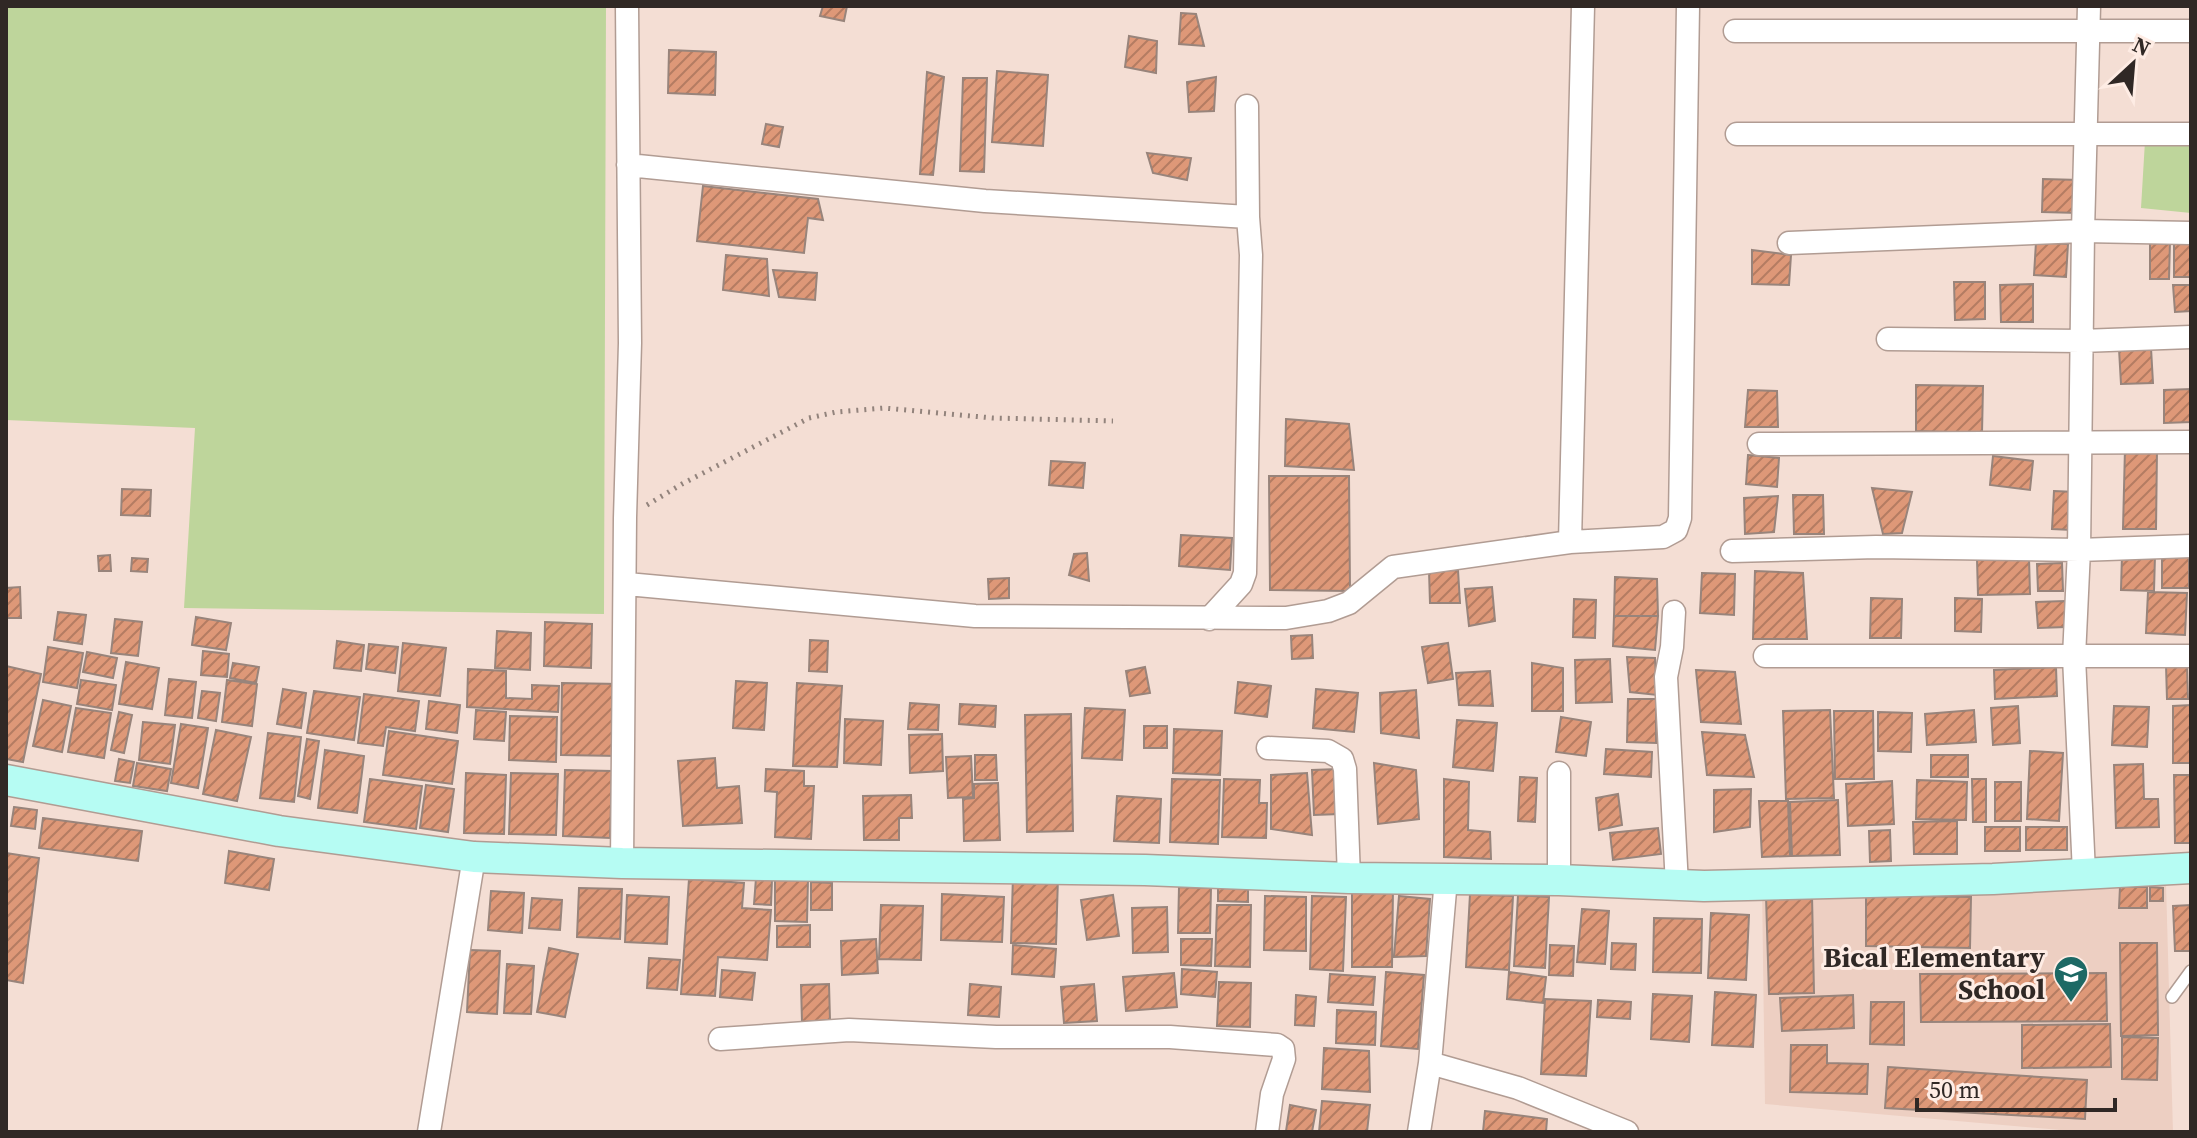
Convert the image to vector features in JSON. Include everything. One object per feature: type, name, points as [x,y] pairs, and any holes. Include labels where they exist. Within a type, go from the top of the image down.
[{"type":"street","points":[[622,863],[630,343],[627,6]]},
{"type":"street","points":[[1570,542],[1583,6]]},
{"type":"street","points":[[627,584],[975,616],[1286,618],[1328,611],[1349,603],[1393,567],[1570,542],[1663,537],[1676,530],[1680,518],[1688,6]]},
{"type":"street","points":[[2084,873],[2074,657],[2079,550],[2089,6]]},
{"type":"street","points":[[1735,31],[2191,31]]},
{"type":"street","points":[[1209,619],[1241,584],[1245,573],[1251,255],[1247,106]]},
{"type":"street","points":[[1737,134],[2191,134]]},
{"type":"street","points":[[628,165],[985,201],[1248,217]]},
{"type":"street","points":[[1789,243],[2083,231],[2191,233]]},
{"type":"street","points":[[1888,339],[2081,341],[2191,337]]},
{"type":"street","points":[[1759,444],[2191,442]]},
{"type":"street","points":[[1732,551],[1876,547],[2079,550],[2191,546]]},
{"type":"street","points":[[1674,612],[1666,677],[1677,885]]},
{"type":"street","points":[[1765,656],[2191,656]]},
{"type":"street","points":[[1268,748],[1328,751],[1342,759],[1345,769],[1349,878]]},
{"type":"street","points":[[1559,773],[1559,880]]},
{"type":"street","points":[[6,780],[279,831],[474,857],[622,863],[1145,870],[1677,885],[1993,879],[2191,868]]},
{"type":"street","points":[[429,1132],[474,857]]},
{"type":"street","points":[[1419,1132],[1430,1063],[1446,879]]},
{"type":"street","points":[[720,1039],[849,1030],[996,1037],[1170,1037],[1277,1045],[1283,1049],[1284,1059],[1272,1094],[1267,1132]]},
{"type":"street","points":[[1430,1063],[1518,1088],[1627,1132]]},
{"type":"lane","points":[[2172,997],[2191,971]]},
{"type":"path","points":[[625,518],[682,484],[809,418],[836,412],[884,408],[993,418],[1113,421]]},
{"type":"shaded area","points":[[2166,883],[2173,1132],[2083,1132],[1765,1104],[1762,888]]},
{"type":"green space","points":[[6,6],[606,6],[604,614],[184,608],[195,428],[6,420]]},
{"type":"green space","points":[[2145,141],[2191,144],[2191,213],[2141,208]]},
{"type":"building","points":[[823,6],[847,6],[844,21],[820,16]]},
{"type":"building","points":[[1181,13],[1196,14],[1204,46],[1179,44]]},
{"type":"building","points":[[1129,36],[1157,41],[1156,73],[1125,67]]},
{"type":"building","points":[[669,50],[716,52],[715,95],[668,93]]},
{"type":"building","points":[[997,71],[1048,75],[1043,146],[992,142]]},
{"type":"building","points":[[927,72],[944,77],[933,175],[920,174]]},
{"type":"building","points":[[1216,77],[1214,111],[1189,112],[1187,82]]},
{"type":"building","points":[[963,78],[987,78],[984,172],[960,171]]},
{"type":"building","points":[[766,124],[783,127],[779,147],[762,144]]},
{"type":"building","points":[[1147,153],[1191,158],[1187,180],[1153,173]]},
{"type":"building","points":[[2043,179],[2080,180],[2079,213],[2042,212]]},
{"type":"building","points":[[703,186],[818,199],[823,220],[808,218],[804,253],[697,241]]},
{"type":"building","points":[[2174,238],[2191,238],[2191,277],[2174,277]]},
{"type":"building","points":[[2150,241],[2170,241],[2169,279],[2150,279]]},
{"type":"building","points":[[2036,242],[2068,244],[2066,277],[2034,275]]},
{"type":"building","points":[[1752,250],[1791,255],[1789,285],[1752,284]]},
{"type":"building","points":[[726,255],[767,259],[769,296],[723,290]]},
{"type":"building","points":[[773,270],[817,273],[815,300],[779,297]]},
{"type":"building","points":[[1954,282],[1985,282],[1985,319],[1955,320]]},
{"type":"building","points":[[2033,284],[2033,322],[2001,322],[2000,285]]},
{"type":"building","points":[[2173,285],[2191,285],[2191,311],[2175,312]]},
{"type":"building","points":[[2151,348],[2153,383],[2121,384],[2119,349]]},
{"type":"building","points":[[1916,385],[1983,386],[1982,433],[1916,431]]},
{"type":"building","points":[[2191,389],[2191,422],[2164,423],[2164,390]]},
{"type":"building","points":[[1748,390],[1777,391],[1778,427],[1745,427]]},
{"type":"building","points":[[1286,419],[1349,424],[1354,470],[1285,466]]},
{"type":"building","points":[[2125,448],[2157,449],[2156,529],[2123,529]]},
{"type":"building","points":[[1748,455],[1779,458],[1777,487],[1746,484]]},
{"type":"building","points":[[1993,456],[2033,461],[2030,490],[1990,485]]},
{"type":"building","points":[[1051,461],[1085,463],[1083,488],[1049,485]]},
{"type":"building","points":[[1269,476],[1349,476],[1350,591],[1270,590]]},
{"type":"building","points":[[1872,488],[1912,492],[1902,533],[1883,534]]},
{"type":"building","points":[[122,489],[151,490],[150,516],[121,515]]},
{"type":"building","points":[[2054,491],[2075,492],[2072,530],[2052,529]]},
{"type":"building","points":[[1793,495],[1823,495],[1824,534],[1794,534]]},
{"type":"building","points":[[1778,496],[1774,532],[1745,534],[1744,498]]},
{"type":"building","points":[[1181,535],[1232,538],[1230,570],[1179,566]]},
{"type":"building","points":[[1087,553],[1089,581],[1069,575],[1074,554]]},
{"type":"building","points":[[2122,554],[2155,555],[2154,591],[2121,590]]},
{"type":"building","points":[[110,555],[111,571],[99,571],[98,556]]},
{"type":"building","points":[[2162,557],[2189,557],[2189,588],[2162,588]]},
{"type":"building","points":[[132,558],[148,559],[147,572],[131,571]]},
{"type":"building","points":[[2029,558],[2030,594],[1978,595],[1977,559]]},
{"type":"building","points":[[2062,563],[2063,591],[2038,591],[2037,564]]},
{"type":"building","points":[[1458,570],[1460,603],[1430,603],[1429,571]]},
{"type":"building","points":[[1755,571],[1803,573],[1807,639],[1753,639]]},
{"type":"building","points":[[1702,573],[1735,574],[1734,615],[1700,613]]},
{"type":"building","points":[[1615,577],[1657,579],[1658,616],[1614,616]]},
{"type":"building","points":[[1009,578],[1009,598],[989,599],[988,579]]},
{"type":"building","points":[[20,587],[21,618],[6,618],[6,588]]},
{"type":"building","points":[[1492,587],[1495,621],[1469,626],[1465,589]]},
{"type":"building","points":[[2148,592],[2187,593],[2185,635],[2146,633]]},
{"type":"building","points":[[1871,598],[1902,599],[1901,638],[1870,638]]},
{"type":"building","points":[[1955,598],[1982,599],[1981,632],[1955,631]]},
{"type":"building","points":[[1574,599],[1596,600],[1595,638],[1573,637]]},
{"type":"building","points":[[2065,601],[2066,627],[2038,628],[2036,602]]},
{"type":"building","points":[[58,612],[86,615],[82,644],[54,640]]},
{"type":"building","points":[[1614,616],[1658,616],[1655,650],[1613,646]]},
{"type":"building","points":[[196,617],[231,623],[226,650],[192,645]]},
{"type":"building","points":[[115,619],[142,622],[138,656],[111,653]]},
{"type":"building","points":[[545,622],[592,624],[591,668],[544,666]]},
{"type":"building","points":[[497,631],[531,633],[530,670],[495,668]]},
{"type":"building","points":[[1312,635],[1313,658],[1292,659],[1291,636]]},
{"type":"building","points":[[810,640],[828,641],[827,672],[809,671]]},
{"type":"building","points":[[337,641],[364,645],[361,671],[334,668]]},
{"type":"building","points":[[403,643],[446,648],[440,696],[398,691]]},
{"type":"building","points":[[1448,643],[1453,679],[1428,683],[1422,647]]},
{"type":"building","points":[[369,644],[398,647],[395,673],[366,669]]},
{"type":"building","points":[[48,647],[83,653],[77,688],[43,682]]},
{"type":"building","points":[[203,651],[229,654],[227,677],[201,675]]},
{"type":"building","points":[[87,652],[117,658],[113,678],[83,672]]},
{"type":"building","points":[[1627,657],[1655,658],[1657,695],[1630,692]]},
{"type":"building","points":[[1610,659],[1612,702],[1576,703],[1575,660]]},
{"type":"building","points":[[126,662],[159,668],[152,709],[119,704]]},
{"type":"building","points":[[233,663],[259,667],[256,683],[230,678]]},
{"type":"building","points":[[1532,663],[1563,668],[1563,711],[1532,711]]},
{"type":"building","points":[[2187,664],[2188,699],[2167,699],[2166,665]]},
{"type":"building","points":[[6,666],[41,674],[23,762],[6,759]]},
{"type":"building","points":[[1145,667],[1150,693],[1130,696],[1126,671]]},
{"type":"building","points":[[2056,667],[2057,696],[1995,699],[1994,670]]},
{"type":"building","points":[[468,669],[506,671],[506,698],[532,699],[532,685],[559,686],[558,712],[467,707]]},
{"type":"building","points":[[1696,670],[1735,672],[1741,724],[1701,722]]},
{"type":"building","points":[[1490,671],[1493,706],[1459,705],[1456,673]]},
{"type":"building","points":[[169,679],[196,682],[192,718],[165,715]]},
{"type":"building","points":[[81,680],[116,685],[112,710],[77,704]]},
{"type":"building","points":[[227,680],[257,684],[252,726],[222,722]]},
{"type":"building","points":[[736,681],[767,683],[764,730],[733,728]]},
{"type":"building","points":[[1238,682],[1271,686],[1267,717],[1235,713]]},
{"type":"building","points":[[562,683],[620,684],[619,756],[561,755]]},
{"type":"building","points":[[797,683],[842,686],[837,767],[793,766]]},
{"type":"building","points":[[283,689],[306,693],[301,728],[277,724]]},
{"type":"building","points":[[1316,689],[1358,693],[1354,732],[1313,728]]},
{"type":"building","points":[[1416,690],[1419,738],[1381,733],[1380,693]]},
{"type":"building","points":[[202,691],[220,693],[216,721],[198,718]]},
{"type":"building","points":[[314,691],[360,697],[354,740],[307,733]]},
{"type":"building","points":[[364,694],[419,701],[415,731],[386,727],[383,746],[358,743]]},
{"type":"building","points":[[1628,699],[1656,699],[1656,743],[1627,742]]},
{"type":"building","points":[[43,700],[71,706],[62,752],[33,746]]},
{"type":"building","points":[[429,701],[460,705],[457,733],[426,729]]},
{"type":"building","points":[[910,703],[939,705],[938,730],[908,729]]},
{"type":"building","points":[[960,704],[996,706],[995,727],[959,724]]},
{"type":"building","points":[[2191,705],[2191,763],[2173,763],[2173,706]]},
{"type":"building","points":[[2018,706],[2020,743],[1993,745],[1991,708]]},
{"type":"building","points":[[2114,706],[2149,707],[2147,747],[2112,745]]},
{"type":"building","points":[[76,708],[111,713],[104,758],[68,752]]},
{"type":"building","points":[[1085,708],[1125,710],[1122,760],[1082,758]]},
{"type":"building","points":[[476,710],[506,712],[504,741],[474,739]]},
{"type":"building","points":[[1830,710],[1834,798],[1786,799],[1783,711]]},
{"type":"building","points":[[1974,710],[1976,742],[1927,745],[1925,714]]},
{"type":"building","points":[[1834,711],[1873,711],[1874,779],[1835,779]]},
{"type":"building","points":[[119,712],[132,715],[124,753],[111,750]]},
{"type":"building","points":[[1878,712],[1912,713],[1911,752],[1878,751]]},
{"type":"building","points":[[1071,714],[1073,831],[1027,832],[1025,715]]},
{"type":"building","points":[[510,716],[557,717],[556,762],[509,760]]},
{"type":"building","points":[[1561,717],[1591,722],[1586,756],[1556,752]]},
{"type":"building","points":[[845,719],[883,721],[881,765],[844,763]]},
{"type":"building","points":[[1457,720],[1497,723],[1493,771],[1453,767]]},
{"type":"building","points":[[143,722],[175,725],[170,764],[139,760]]},
{"type":"building","points":[[181,724],[208,728],[198,788],[171,783]]},
{"type":"building","points":[[1144,726],[1167,726],[1167,748],[1144,748]]},
{"type":"building","points":[[1174,729],[1222,731],[1220,775],[1173,773]]},
{"type":"building","points":[[216,730],[251,737],[237,801],[203,794]]},
{"type":"building","points":[[389,731],[458,741],[452,784],[383,775]]},
{"type":"building","points":[[1702,732],[1745,735],[1754,777],[1707,775]]},
{"type":"building","points":[[268,733],[301,737],[294,802],[260,798]]},
{"type":"building","points":[[942,734],[943,771],[910,773],[909,735]]},
{"type":"building","points":[[307,739],[319,741],[310,799],[298,796]]},
{"type":"building","points":[[1606,749],[1652,752],[1651,777],[1604,774]]},
{"type":"building","points":[[325,750],[364,756],[357,813],[318,808]]},
{"type":"building","points":[[2030,751],[2063,753],[2059,821],[2027,819]]},
{"type":"building","points":[[975,755],[996,755],[997,780],[975,780]]},
{"type":"building","points":[[1931,755],[1968,755],[1968,777],[1931,777]]},
{"type":"building","points":[[971,756],[973,797],[948,798],[946,757]]},
{"type":"building","points":[[715,758],[717,788],[739,786],[742,823],[683,826],[678,761]]},
{"type":"building","points":[[119,759],[134,762],[130,783],[115,781]]},
{"type":"building","points":[[137,763],[171,769],[167,791],[133,786]]},
{"type":"building","points":[[1374,763],[1416,770],[1419,819],[1378,824]]},
{"type":"building","points":[[2143,764],[2144,799],[2158,799],[2159,827],[2116,828],[2114,765]]},
{"type":"building","points":[[766,769],[804,771],[804,786],[814,786],[811,839],[775,837],[777,792],[765,791]]},
{"type":"building","points":[[1338,769],[1340,814],[1314,815],[1312,770]]},
{"type":"building","points":[[565,770],[612,771],[610,838],[563,836]]},
{"type":"building","points":[[466,773],[506,775],[504,834],[464,833]]},
{"type":"building","points":[[511,773],[558,774],[556,835],[509,834]]},
{"type":"building","points":[[1307,773],[1312,835],[1271,829],[1271,775]]},
{"type":"building","points":[[2174,775],[2191,775],[2191,843],[2175,843]]},
{"type":"building","points":[[1520,777],[1537,778],[1535,822],[1518,821]]},
{"type":"building","points":[[370,779],[422,786],[416,829],[364,822]]},
{"type":"building","points":[[1172,779],[1220,780],[1218,844],[1170,842]]},
{"type":"building","points":[[1224,779],[1260,780],[1259,803],[1267,803],[1266,838],[1222,837]]},
{"type":"building","points":[[1444,779],[1469,782],[1468,830],[1490,832],[1491,859],[1444,857]]},
{"type":"building","points":[[1972,779],[1986,779],[1986,822],[1973,822]]},
{"type":"building","points":[[1917,780],[1967,782],[1966,820],[1916,819]]},
{"type":"building","points":[[1892,781],[1894,824],[1848,826],[1846,784]]},
{"type":"building","points":[[1995,782],[2021,782],[2021,821],[1995,821]]},
{"type":"building","points":[[998,783],[1000,840],[964,841],[963,799],[974,798],[974,784]]},
{"type":"building","points":[[426,785],[454,789],[448,832],[420,828]]},
{"type":"building","points":[[1751,789],[1750,827],[1714,832],[1714,790]]},
{"type":"building","points":[[1618,794],[1622,825],[1599,830],[1596,798]]},
{"type":"building","points":[[911,795],[912,818],[899,818],[899,840],[864,840],[863,796]]},
{"type":"building","points":[[1117,796],[1161,799],[1159,843],[1114,841]]},
{"type":"building","points":[[1838,800],[1840,855],[1792,856],[1790,802]]},
{"type":"building","points":[[1759,801],[1788,801],[1790,856],[1762,857]]},
{"type":"building","points":[[14,807],[37,810],[35,829],[11,826]]},
{"type":"building","points":[[43,818],[142,831],[138,861],[39,848]]},
{"type":"building","points":[[1957,821],[1957,854],[1914,854],[1913,822]]},
{"type":"building","points":[[1985,827],[2020,827],[2020,851],[1985,851]]},
{"type":"building","points":[[2026,827],[2067,827],[2067,850],[2026,850]]},
{"type":"building","points":[[1658,828],[1661,854],[1613,860],[1610,833]]},
{"type":"building","points":[[1890,830],[1891,861],[1870,862],[1869,831]]},
{"type":"building","points":[[229,851],[274,859],[269,890],[225,883]]},
{"type":"building","points":[[6,853],[39,858],[23,983],[6,980]]},
{"type":"building","points":[[1013,876],[1058,877],[1056,944],[1011,943]]},
{"type":"building","points":[[756,878],[772,879],[771,905],[754,904]]},
{"type":"building","points":[[689,879],[744,883],[742,908],[771,910],[767,960],[718,957],[715,996],[681,994]]},
{"type":"building","points":[[775,879],[808,879],[807,922],[775,921]]},
{"type":"building","points":[[811,882],[832,883],[832,910],[811,910]]},
{"type":"building","points":[[1218,884],[1248,885],[1248,902],[1218,901]]},
{"type":"building","points":[[1352,886],[1393,887],[1392,967],[1352,967]]},
{"type":"building","points":[[1179,887],[1211,888],[1210,933],[1178,933]]},
{"type":"building","points":[[2120,887],[2147,887],[2147,908],[2119,908]]},
{"type":"building","points":[[2150,887],[2163,888],[2163,901],[2150,901]]},
{"type":"building","points":[[579,888],[622,889],[620,939],[577,937]]},
{"type":"building","points":[[491,891],[524,893],[522,933],[488,930]]},
{"type":"building","points":[[942,894],[1004,897],[1002,942],[941,940]]},
{"type":"building","points":[[1470,894],[1513,896],[1509,970],[1466,967]]},
{"type":"building","points":[[627,895],[669,897],[667,944],[625,942]]},
{"type":"building","points":[[1113,895],[1119,936],[1087,940],[1081,900]]},
{"type":"building","points":[[1518,895],[1549,897],[1545,968],[1514,966]]},
{"type":"building","points":[[1812,895],[1814,993],[1769,994],[1766,896]]},
{"type":"building","points":[[1866,895],[1971,897],[1970,948],[1866,946]]},
{"type":"building","points":[[1265,896],[1306,897],[1306,951],[1264,950]]},
{"type":"building","points":[[1312,896],[1346,897],[1343,971],[1310,969]]},
{"type":"building","points":[[1399,896],[1430,899],[1426,956],[1394,957]]},
{"type":"building","points":[[532,898],[562,900],[560,930],[529,928]]},
{"type":"building","points":[[881,905],[923,906],[921,960],[879,959]]},
{"type":"building","points":[[1217,905],[1251,905],[1250,967],[1215,966]]},
{"type":"building","points":[[2191,905],[2191,951],[2175,951],[2173,906]]},
{"type":"building","points":[[1167,907],[1168,952],[1133,953],[1132,908]]},
{"type":"building","points":[[1582,909],[1609,911],[1605,964],[1577,962]]},
{"type":"building","points":[[1711,913],[1749,915],[1746,980],[1708,978]]},
{"type":"building","points":[[1654,918],[1702,919],[1701,973],[1653,972]]},
{"type":"building","points":[[810,925],[810,947],[777,947],[777,926]]},
{"type":"building","points":[[876,939],[878,973],[842,975],[841,941]]},
{"type":"building","points":[[1181,939],[1212,939],[1211,966],[1181,965]]},
{"type":"building","points":[[1612,943],[1636,944],[1635,970],[1611,969]]},
{"type":"building","points":[[2120,943],[2157,943],[2158,1035],[2121,1036]]},
{"type":"building","points":[[1013,945],[1056,949],[1054,977],[1012,974]]},
{"type":"building","points":[[1550,945],[1574,946],[1573,976],[1549,975]]},
{"type":"building","points":[[549,948],[578,954],[565,1017],[537,1012]]},
{"type":"building","points":[[470,950],[500,951],[497,1014],[467,1012]]},
{"type":"building","points":[[649,958],[680,960],[677,990],[647,988]]},
{"type":"building","points":[[507,964],[534,966],[531,1014],[504,1013]]},
{"type":"building","points":[[1182,969],[1217,972],[1215,997],[1181,994]]},
{"type":"building","points":[[722,970],[755,973],[752,1000],[720,997]]},
{"type":"building","points":[[1386,972],[1424,975],[1418,1049],[1381,1046]]},
{"type":"building","points":[[1509,972],[1546,977],[1543,1003],[1507,999]]},
{"type":"building","points":[[1174,973],[1177,1007],[1126,1011],[1123,977]]},
{"type":"building","points":[[2106,973],[2107,1021],[1921,1022],[1920,974]]},
{"type":"building","points":[[1330,974],[1375,977],[1373,1005],[1328,1002]]},
{"type":"building","points":[[1219,982],[1251,983],[1250,1027],[1217,1026]]},
{"type":"building","points":[[829,984],[830,1020],[802,1022],[801,985]]},
{"type":"building","points":[[970,984],[1001,987],[999,1017],[968,1015]]},
{"type":"building","points":[[1094,984],[1097,1021],[1064,1023],[1061,987]]},
{"type":"building","points":[[1715,992],[1756,995],[1753,1047],[1712,1045]]},
{"type":"building","points":[[1653,994],[1692,996],[1689,1042],[1651,1039]]},
{"type":"building","points":[[1296,995],[1316,997],[1314,1026],[1295,1025]]},
{"type":"building","points":[[1853,995],[1854,1028],[1782,1031],[1780,998]]},
{"type":"building","points":[[1545,999],[1591,1001],[1586,1076],[1541,1074]]},
{"type":"building","points":[[1598,1000],[1631,1002],[1630,1019],[1597,1017]]},
{"type":"building","points":[[1871,1002],[1904,1002],[1904,1045],[1870,1044]]},
{"type":"building","points":[[1337,1010],[1376,1012],[1375,1045],[1336,1043]]},
{"type":"building","points":[[2110,1024],[2111,1067],[2022,1068],[2022,1025]]},
{"type":"building","points":[[2122,1037],[2158,1038],[2157,1080],[2122,1079]]},
{"type":"building","points":[[1791,1045],[1827,1045],[1827,1063],[1868,1064],[1867,1094],[1790,1092]]},
{"type":"building","points":[[1324,1048],[1369,1051],[1370,1092],[1322,1089]]},
{"type":"building","points":[[1888,1067],[2087,1080],[2085,1119],[1885,1108]]},
{"type":"building","points":[[1322,1101],[1370,1105],[1367,1132],[1319,1132]]},
{"type":"building","points":[[1290,1105],[1316,1110],[1312,1132],[1286,1131]]},
{"type":"building","points":[[1485,1111],[1547,1119],[1546,1132],[1483,1132]]},
{"type":"place","name":"Bical Elementary School","points":[[2071,1004]]}]
